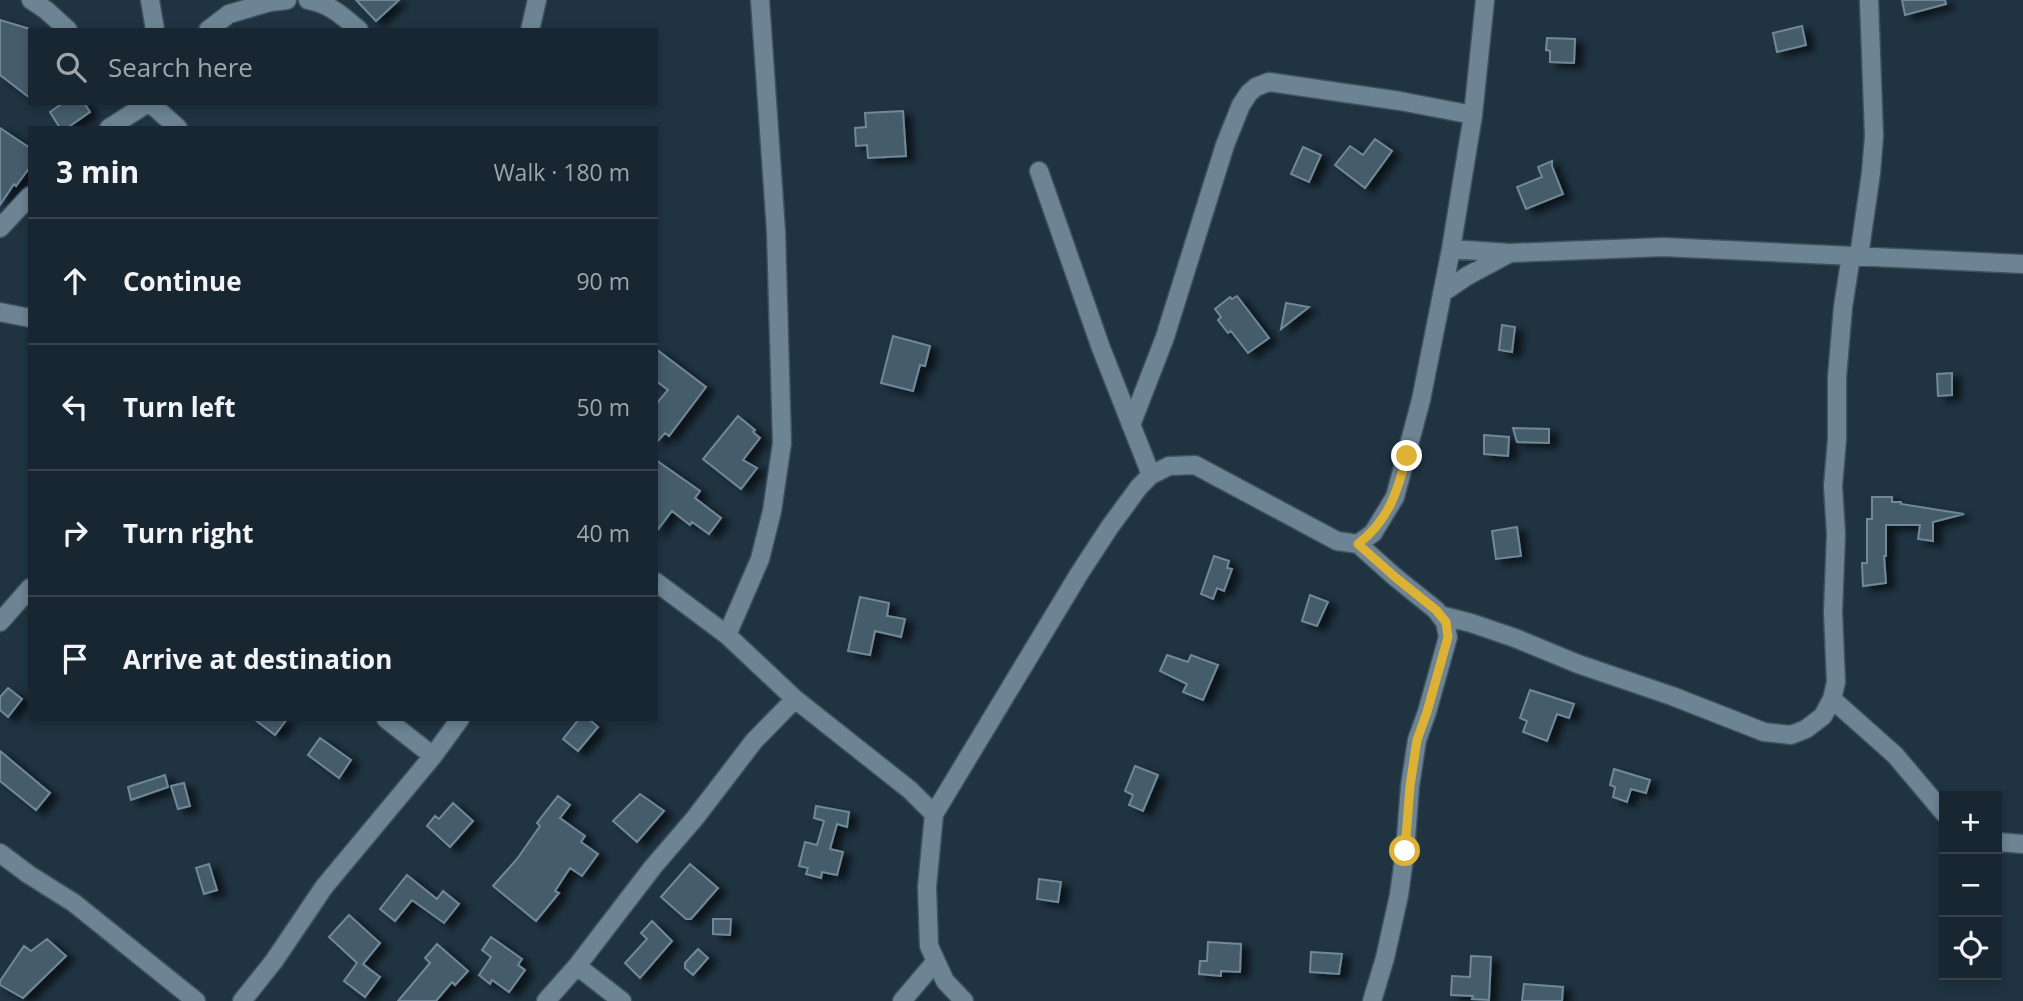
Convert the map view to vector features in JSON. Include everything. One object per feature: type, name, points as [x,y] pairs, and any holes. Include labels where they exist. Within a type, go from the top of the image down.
[{"type":"street","points":[[32,0],[66,28]]},
{"type":"street","points":[[150,0],[155,28]]},
{"type":"street","points":[[211,28],[229,14],[287,0]]},
{"type":"street","points":[[308,0],[317,1],[337,12],[357,28]]},
{"type":"street","points":[[530,28],[537,0]]},
{"type":"street","points":[[727,635],[760,559],[772,511],[782,443],[776,231],[760,0]]},
{"type":"street","points":[[1358,544],[1373,533],[1395,497],[1420,400],[1451,249],[1473,115],[1485,0]]},
{"type":"street","points":[[1440,615],[1515,638],[1764,732],[1791,735],[1806,729],[1823,716],[1832,699],[1836,682],[1832,612],[1836,534],[1833,486],[1837,439],[1836,377],[1843,307],[1871,173],[1874,136],[1869,0]]},
{"type":"street","points":[[1131,425],[1165,337],[1226,145],[1248,93],[1269,82],[1400,101],[1473,115]]},
{"type":"street","points":[[113,126],[146,105]]},
{"type":"street","points":[[151,105],[176,126]]},
{"type":"street","points":[[1039,171],[1072,269],[1151,475]]},
{"type":"street","points":[[0,228],[28,198]]},
{"type":"street","points":[[1451,249],[1510,253],[1663,247],[2023,264]]},
{"type":"street","points":[[1442,293],[1510,253]]},
{"type":"street","points":[[0,312],[28,318]]},
{"type":"street","points":[[964,1001],[945,981],[929,946],[927,887],[934,814],[1023,664],[1116,517],[1151,475],[1169,466],[1195,465],[1337,541],[1358,544],[1446,622],[1448,637],[1417,740],[1399,895],[1372,1001]]},
{"type":"street","points":[[658,583],[727,635],[795,699],[910,790],[934,814]]},
{"type":"street","points":[[0,622],[28,590]]},
{"type":"street","points":[[546,1001],[754,741],[795,699]]},
{"type":"street","points":[[1832,699],[1895,755],[1939,807]]},
{"type":"street","points":[[389,721],[433,756]]},
{"type":"street","points":[[242,1001],[274,961],[324,887],[433,756],[459,721]]},
{"type":"street","points":[[2002,842],[2023,844]]},
{"type":"street","points":[[0,853],[74,903],[196,1001]]},
{"type":"street","points":[[902,1001],[936,961]]},
{"type":"street","points":[[576,965],[622,1001]]},
{"type":"building","points":[[356,0],[399,0],[376,21]]},
{"type":"building","points":[[1902,0],[1945,0],[1946,4],[1905,15]]},
{"type":"building","points":[[0,20],[28,28],[28,96],[0,75]]},
{"type":"building","points":[[1802,26],[1806,45],[1777,52],[1773,33]]},
{"type":"building","points":[[1547,38],[1575,39],[1574,63],[1550,62],[1550,51],[1546,50]]},
{"type":"building","points":[[60,105],[85,105],[90,112],[70,126],[59,126],[50,112]]},
{"type":"building","points":[[903,111],[906,156],[868,158],[867,145],[856,146],[855,128],[866,127],[865,113]]},
{"type":"building","points":[[0,128],[28,147],[28,170],[0,205]]},
{"type":"building","points":[[1375,139],[1392,151],[1365,188],[1335,165],[1350,146],[1363,155]]},
{"type":"building","points":[[1303,147],[1321,155],[1309,182],[1291,174]]},
{"type":"building","points":[[1552,161],[1563,194],[1526,209],[1517,187],[1542,177],[1538,167]]},
{"type":"building","points":[[1237,296],[1269,338],[1248,353],[1231,331],[1228,333],[1218,320],[1221,317],[1215,309],[1230,297],[1232,299]]},
{"type":"building","points":[[1286,303],[1309,307],[1281,329]]},
{"type":"building","points":[[1502,325],[1515,327],[1512,352],[1499,350]]},
{"type":"building","points":[[893,336],[930,346],[925,366],[920,365],[913,391],[881,383]]},
{"type":"building","points":[[658,351],[706,387],[669,436],[665,433],[658,441],[658,402],[668,390],[658,382]]},
{"type":"building","points":[[1952,373],[1952,395],[1938,396],[1937,374]]},
{"type":"building","points":[[738,416],[755,430],[753,432],[760,438],[743,460],[757,468],[741,489],[703,459]]},
{"type":"building","points":[[1513,428],[1549,429],[1549,443],[1517,442]]},
{"type":"building","points":[[1484,435],[1509,437],[1508,456],[1484,454]]},
{"type":"building","points":[[658,461],[700,491],[695,498],[721,518],[709,534],[692,522],[690,525],[672,511],[658,529]]},
{"type":"building","points":[[1872,497],[1892,497],[1892,502],[1964,514],[1933,522],[1933,541],[1918,539],[1920,525],[1886,525],[1886,583],[1863,586],[1862,563],[1867,563],[1867,519],[1872,519]]},
{"type":"building","points":[[1517,527],[1521,556],[1496,559],[1492,531]]},
{"type":"building","points":[[1214,556],[1229,561],[1227,568],[1232,569],[1224,591],[1217,588],[1213,599],[1201,594]]},
{"type":"building","points":[[1310,595],[1328,602],[1317,626],[1302,621]]},
{"type":"building","points":[[860,597],[889,603],[887,616],[905,619],[901,637],[875,631],[870,655],[848,651]]},
{"type":"building","points":[[1167,655],[1188,662],[1191,655],[1218,665],[1203,700],[1183,692],[1187,684],[1160,671]]},
{"type":"building","points":[[8,688],[22,699],[8,717],[0,710],[0,697]]},
{"type":"building","points":[[1530,690],[1574,704],[1569,718],[1557,714],[1547,741],[1523,732],[1527,721],[1520,718]]},
{"type":"building","points":[[257,721],[286,721],[275,735]]},
{"type":"building","points":[[577,721],[591,721],[598,727],[578,751],[563,739]]},
{"type":"building","points":[[320,738],[351,760],[339,778],[308,755]]},
{"type":"building","points":[[0,751],[50,793],[36,810],[0,781]]},
{"type":"building","points":[[1135,766],[1158,775],[1143,811],[1129,805],[1133,795],[1125,791]]},
{"type":"building","points":[[1614,769],[1650,780],[1646,793],[1631,789],[1627,802],[1613,797],[1615,787],[1610,785]]},
{"type":"building","points":[[165,775],[168,787],[131,800],[128,787]]},
{"type":"building","points":[[184,783],[190,806],[178,809],[171,786]]},
{"type":"building","points":[[640,794],[664,811],[637,842],[613,821]]},
{"type":"building","points":[[558,796],[570,805],[560,818],[585,836],[581,842],[598,854],[582,876],[570,868],[555,891],[559,893],[536,921],[493,886],[517,859],[540,826],[537,823]]},
{"type":"building","points":[[453,803],[473,821],[450,847],[427,826],[435,816],[439,819]]},
{"type":"building","points":[[816,806],[849,812],[847,827],[837,824],[830,849],[843,852],[837,875],[822,872],[821,878],[806,874],[808,868],[799,866],[805,842],[817,845],[824,821],[814,818]]},
{"type":"building","points":[[209,864],[217,890],[204,894],[196,868]]},
{"type":"building","points":[[690,864],[718,888],[691,919],[686,919],[661,897]]},
{"type":"building","points":[[407,875],[437,899],[443,891],[459,904],[444,923],[412,900],[395,921],[380,909]]},
{"type":"building","points":[[1039,879],[1061,882],[1058,902],[1037,899]]},
{"type":"building","points":[[349,915],[380,943],[363,964],[380,977],[365,997],[344,981],[357,963],[329,937]]},
{"type":"building","points":[[713,919],[731,919],[730,935],[713,934]]},
{"type":"building","points":[[652,921],[672,941],[640,978],[625,963],[647,939],[641,933]]},
{"type":"building","points":[[491,937],[522,959],[518,965],[525,970],[509,992],[492,980],[490,984],[479,975],[491,957],[482,950]]},
{"type":"building","points":[[47,939],[66,956],[23,998],[0,985],[24,946],[31,951]]},
{"type":"building","points":[[1208,942],[1241,944],[1240,972],[1221,971],[1221,976],[1199,974],[1200,961],[1207,961]]},
{"type":"building","points":[[437,944],[468,971],[455,985],[452,982],[436,1001],[398,1001],[430,963],[425,958]]},
{"type":"building","points":[[698,949],[708,958],[693,975],[685,968],[685,963]]},
{"type":"building","points":[[1311,952],[1342,954],[1339,974],[1310,972]]},
{"type":"building","points":[[1471,956],[1491,957],[1489,1000],[1451,995],[1452,976],[1470,977]]},
{"type":"building","points":[[1524,984],[1563,987],[1562,1001],[1522,1001]]},
{"type":"route","points":[[1405,851],[1417,740],[1448,631],[1446,622],[1436,610],[1358,544],[1373,533],[1395,497],[1407,456]]}]
